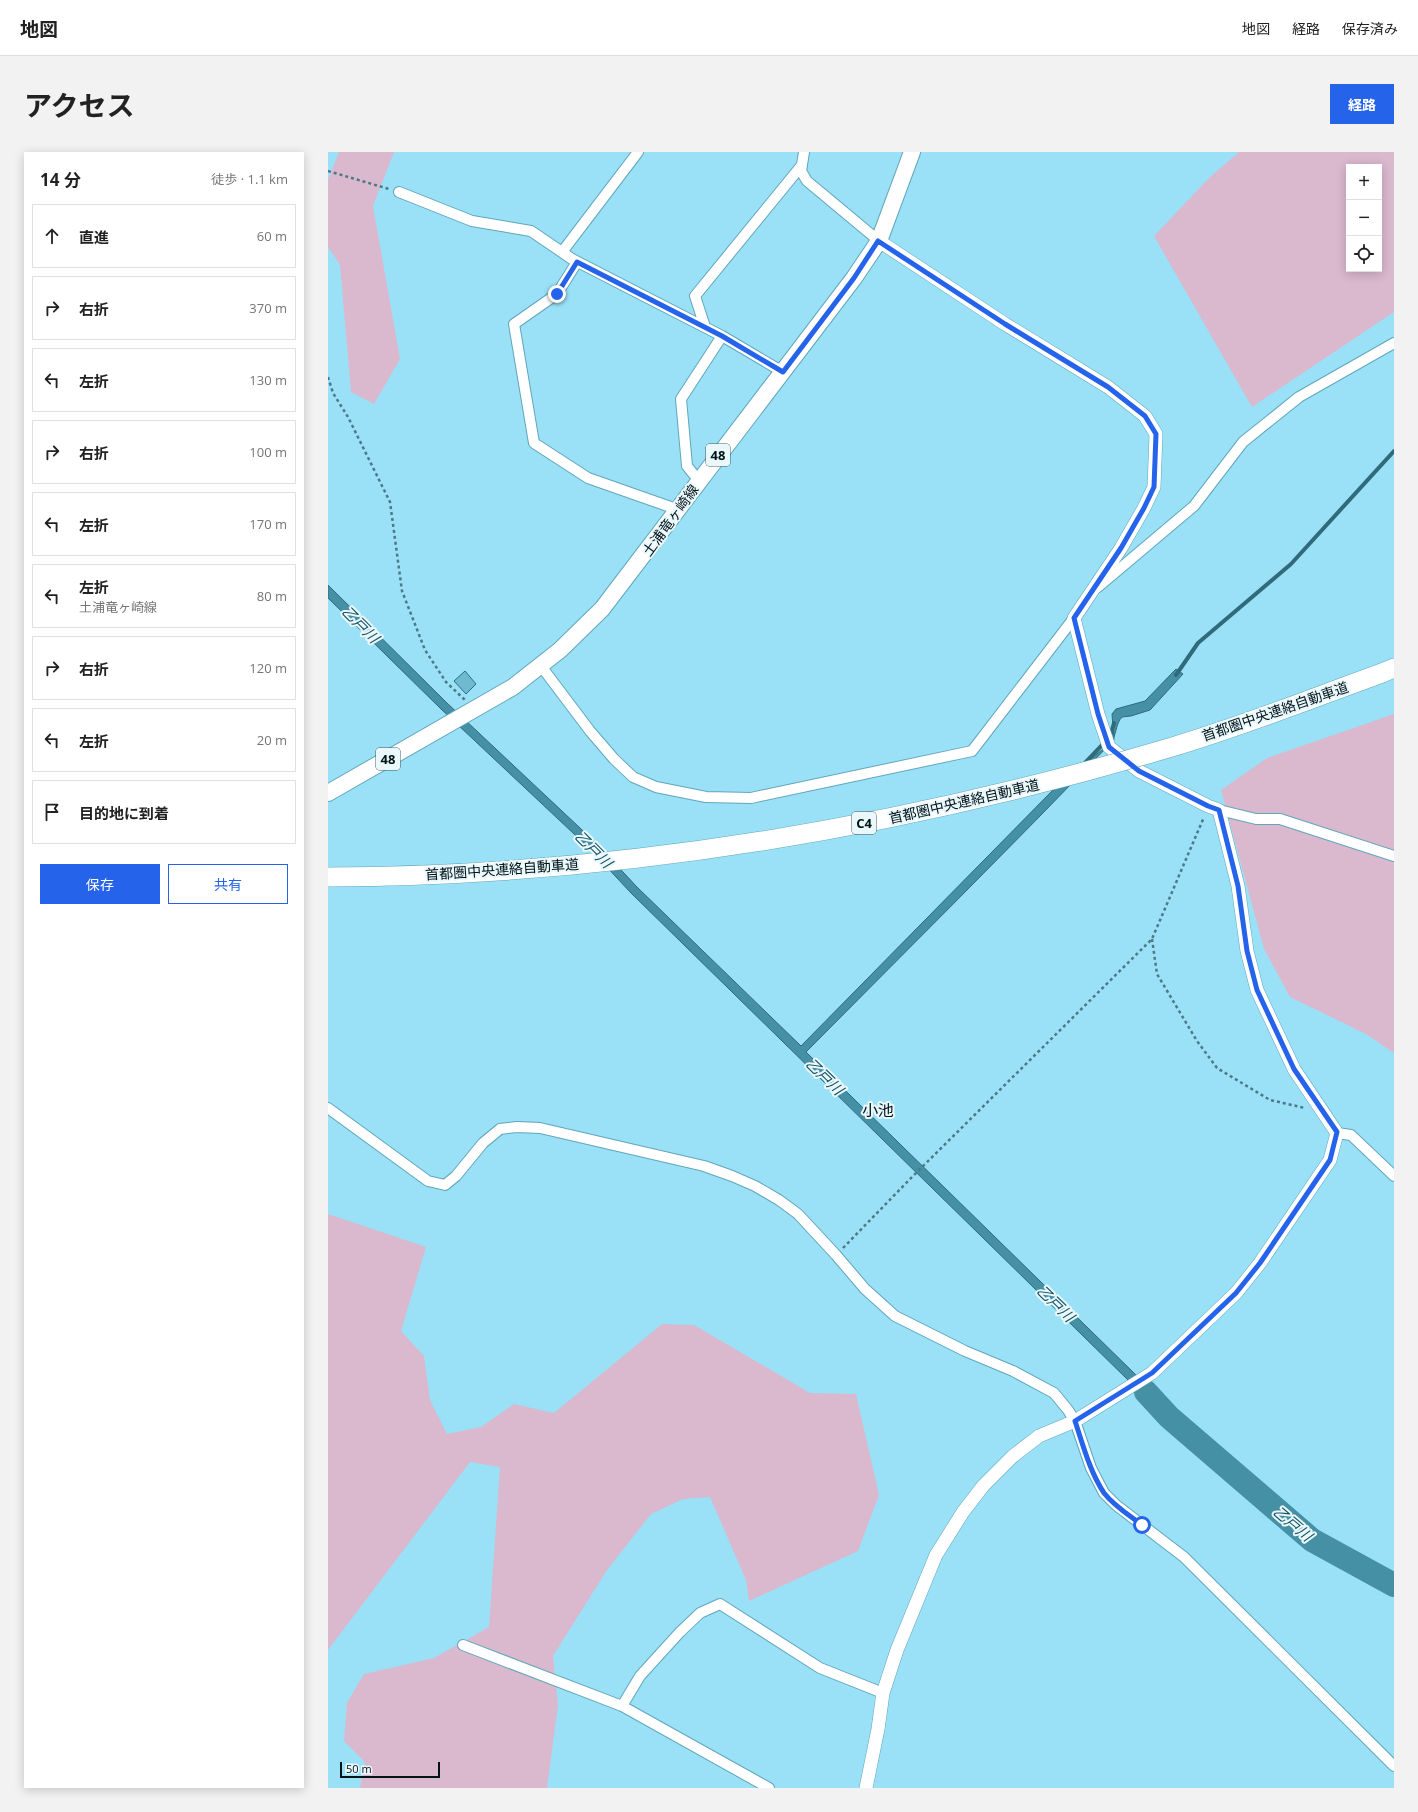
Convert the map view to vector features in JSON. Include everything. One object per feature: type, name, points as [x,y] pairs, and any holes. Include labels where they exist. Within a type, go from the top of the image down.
[{"type":"highway","name":"首都圏中央連絡自動車道","points":[[328,877],[466,873],[585,864],[710,849],[863,823],[1020,789],[1168,748],[1252,720],[1388,671]]},
{"type":"main road","name":"土浦竜ヶ崎線","points":[[328,793],[513,687],[542,666],[602,610],[679,510],[698,481],[854,278],[878,241],[912,152]]},
{"type":"street","points":[[562,252],[638,152]]},
{"type":"street","points":[[542,666],[590,731],[614,759],[633,777],[656,787],[706,797],[751,798],[972,751],[1091,594],[1121,548],[1144,508],[1154,487],[1156,434],[1145,416],[1108,387],[1005,324],[878,241],[807,181],[802,171],[804,152]]},
{"type":"street","points":[[705,327],[695,296],[802,165]]},
{"type":"street","points":[[399,192],[472,222],[530,231],[577,262],[722,336],[783,372]]},
{"type":"street","points":[[577,262],[557,294],[514,324],[534,443],[588,478],[679,510]]},
{"type":"street","points":[[698,481],[687,466],[681,398],[722,336]]},
{"type":"street","points":[[1091,594],[1194,506],[1244,442],[1299,397],[1394,343]]},
{"type":"street","points":[[1074,618],[1098,714],[1109,747],[1139,771],[1214,808],[1256,819],[1280,819],[1394,856]]},
{"type":"street","points":[[1214,808],[1238,886],[1247,951],[1257,990],[1294,1069],[1337,1132],[1351,1135],[1394,1176]]},
{"type":"street","points":[[328,1108],[428,1180],[445,1184],[456,1176],[483,1143],[500,1129],[517,1127],[540,1128],[704,1166],[732,1176],[779,1200],[798,1214],[865,1289],[895,1316],[965,1351],[1013,1371],[1054,1393],[1075,1421],[1091,1468],[1104,1493],[1116,1505],[1184,1557],[1394,1766]]},
{"type":"street","points":[[866,1788],[878,1730],[883,1693],[897,1650],[936,1555],[963,1512],[983,1486],[1013,1456],[1039,1436],[1075,1421],[1152,1373],[1236,1293],[1260,1263],[1330,1160],[1337,1132]]},
{"type":"street","points":[[622,1706],[640,1676],[680,1632],[700,1613],[720,1604],[820,1668],[883,1693]]},
{"type":"street","points":[[463,1645],[622,1706],[769,1788]]},
{"type":"path","points":[[328,171],[399,192]]},
{"type":"path","points":[[328,378],[332,393],[348,417],[390,502],[402,591],[425,650],[446,682],[467,702],[473,710]]},
{"type":"path","points":[[836,1255],[912,1176],[930,1160],[1152,939],[1214,808]]},
{"type":"path","points":[[1152,939],[1157,974],[1197,1042],[1217,1068],[1270,1100],[1324,1113]]},
{"type":"shaded area","points":[[339,152],[394,152],[373,206],[400,359],[374,404],[351,392],[340,265],[328,247],[328,180]]},
{"type":"shaded area","points":[[1239,152],[1394,152],[1394,312],[1252,407],[1154,236],[1209,178]]},
{"type":"shaded area","points":[[1394,714],[1394,1053],[1366,1034],[1290,997],[1264,949],[1221,790],[1267,758]]},
{"type":"shaded area","points":[[328,1214],[426,1247],[401,1331],[424,1356],[430,1400],[447,1434],[481,1427],[514,1404],[554,1413],[662,1324],[694,1325],[810,1393],[856,1394],[879,1495],[858,1551],[749,1601],[746,1580],[710,1497],[683,1499],[651,1514],[607,1570],[553,1656],[558,1705],[547,1788],[360,1788],[365,1762],[344,1741],[347,1703],[364,1674],[434,1658],[489,1627],[500,1467],[470,1462],[328,1650]]},
{"type":"water","points":[[328,585],[447,703],[596,843],[637,887],[801,1046],[1052,791],[1111,742],[806,1052],[1135,1374],[1172,1414],[1166,1420],[1129,1381],[631,893],[590,849],[441,709],[328,598]]},
{"type":"water","points":[[1176,669],[1183,674],[1150,710],[1131,716],[1122,717],[1118,723],[1114,737],[1112,714],[1116,709],[1145,701]]},
{"type":"building","points":[[465,671],[476,684],[466,694],[454,681]]},
{"type":"waterway","points":[[1176,675],[1198,643],[1291,564],[1394,451]]},
{"type":"waterway","points":[[1110,737],[1114,723]]},
{"type":"waterway","points":[[1084,764],[1105,742]]},
{"type":"waterway","name":"乙戸川","points":[[1146,1392],[1169,1417],[1312,1540],[1394,1585]]},
{"type":"district","name":"小池","points":[[878,1110]]},
{"type":"route","points":[[557,294],[577,262],[722,336],[783,372],[854,278],[878,241],[1005,324],[1108,387],[1145,416],[1156,434],[1154,487],[1121,548],[1074,618],[1098,714],[1109,747],[1139,771],[1208,806],[1219,810],[1238,886],[1247,951],[1257,990],[1294,1069],[1337,1132],[1330,1160],[1260,1263],[1236,1293],[1152,1373],[1075,1421],[1091,1468],[1104,1493],[1116,1505],[1142,1525]]}]
